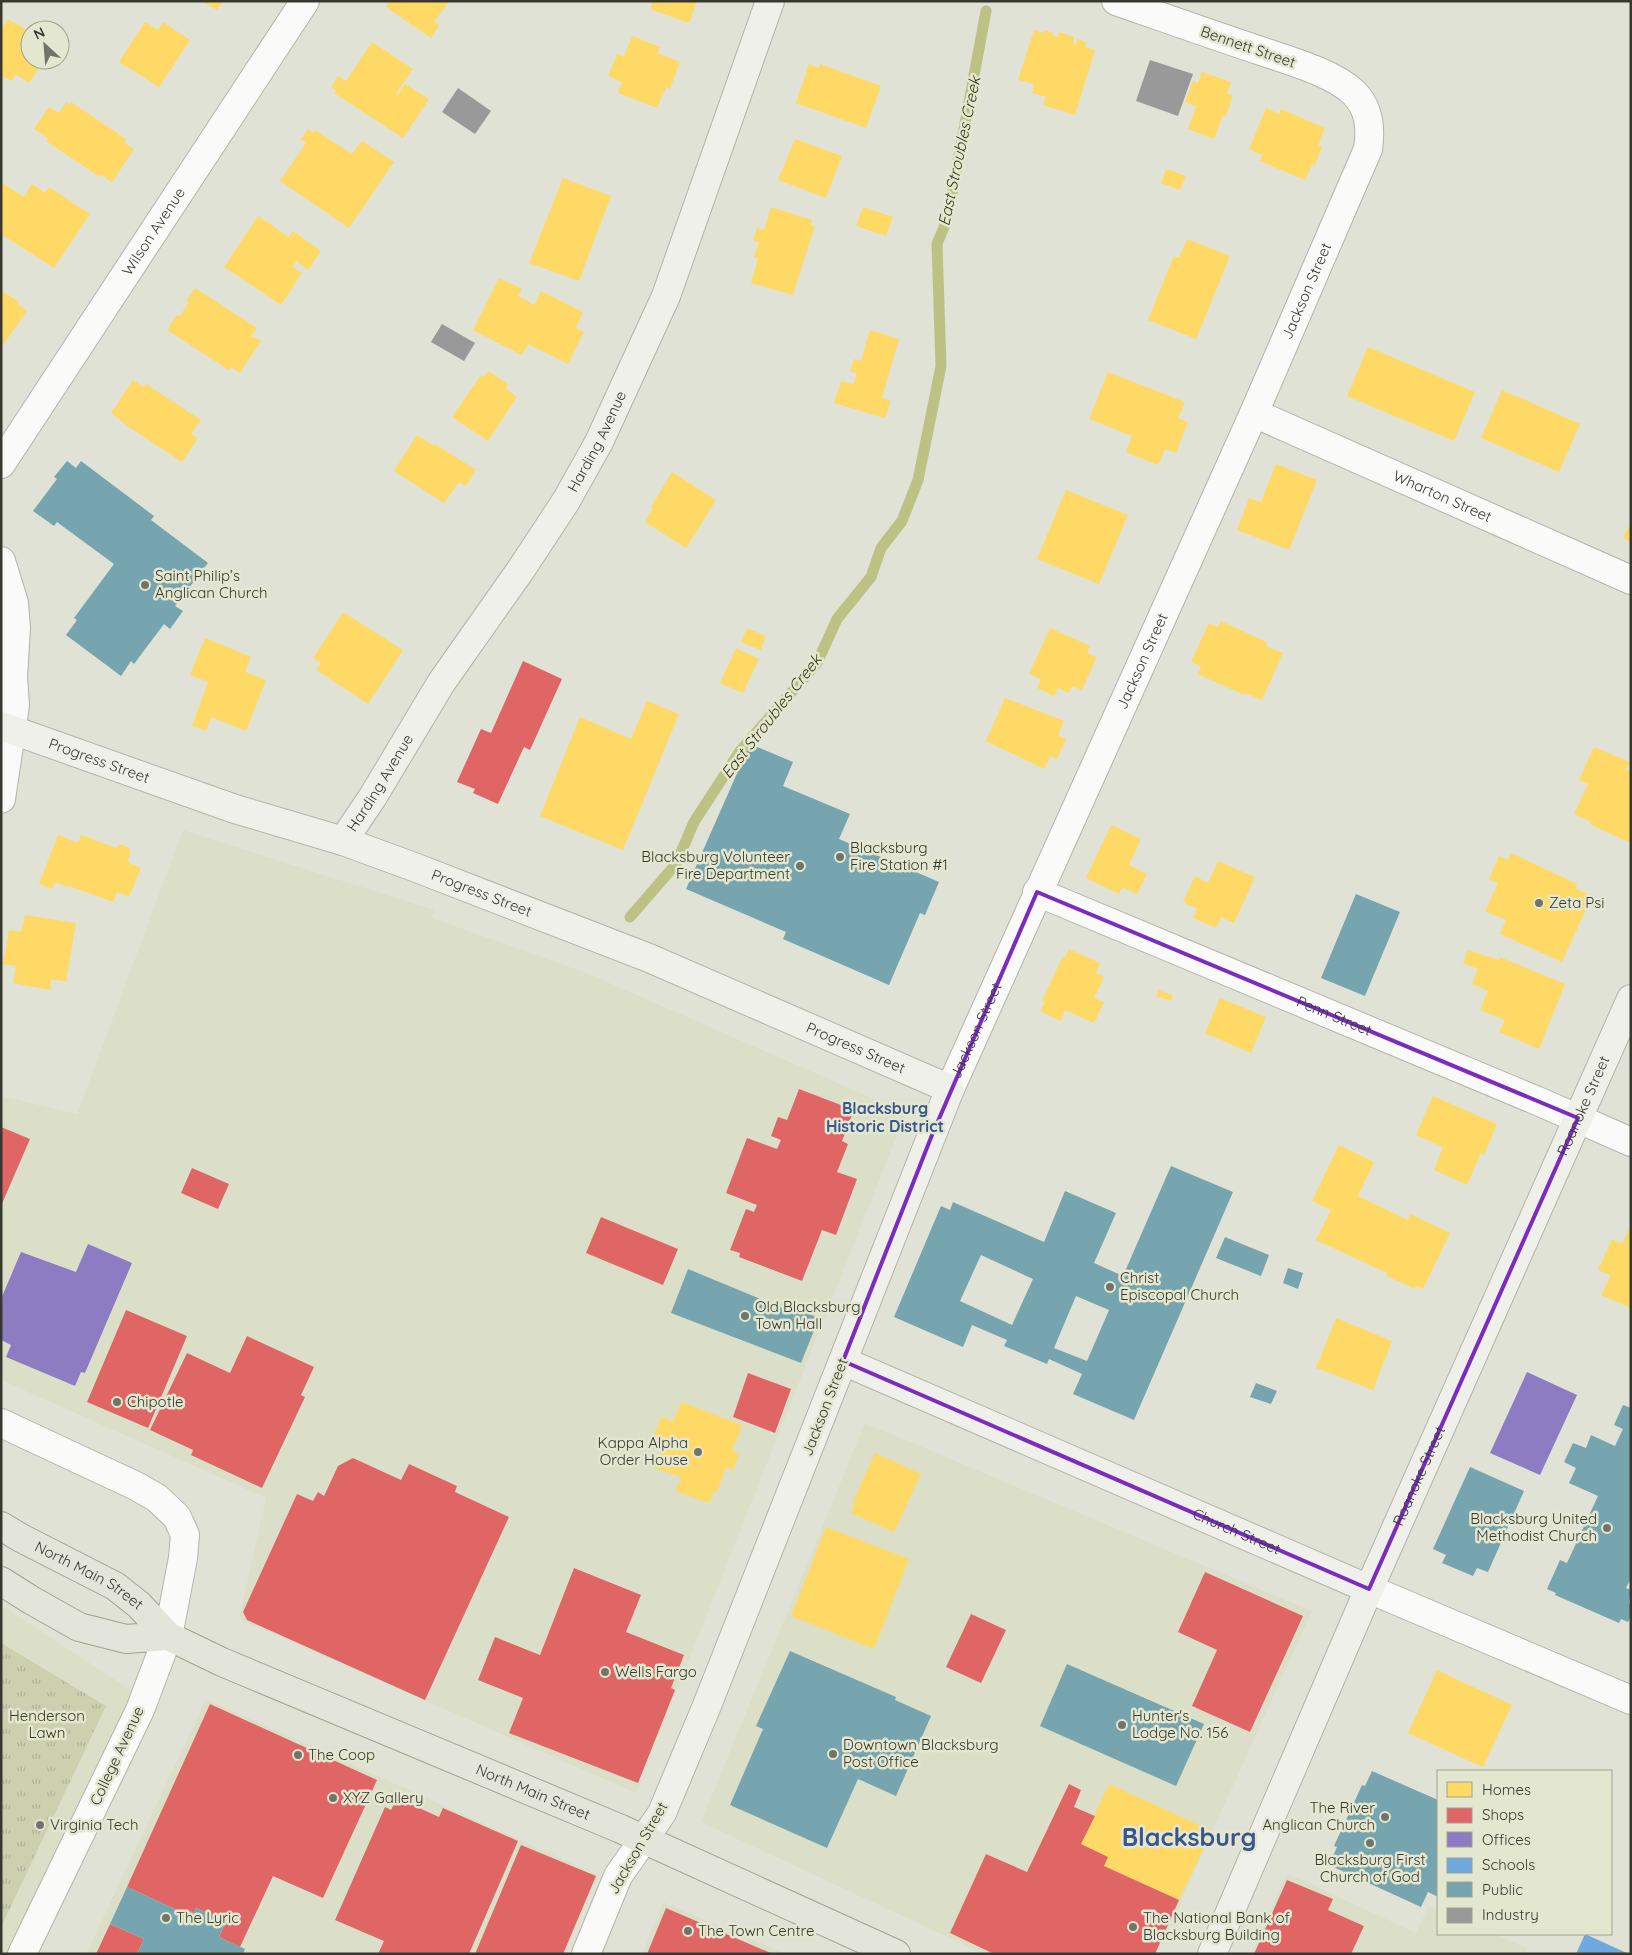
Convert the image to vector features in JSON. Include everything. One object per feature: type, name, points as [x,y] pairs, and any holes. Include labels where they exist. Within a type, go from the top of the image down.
[{"type":"main road","name":"North Main Street","points":[[1,1526],[115,1586],[139,1605],[168,1636],[248,1674],[644,1839],[896,1954]]},
{"type":"main road","name":"North Main Street","points":[[1,1581],[80,1627],[126,1639],[168,1636]]},
{"type":"street","name":"Wilson Avenue","points":[[1,464],[305,1]]},
{"type":"street","name":"Harding Avenue","points":[[342,842],[372,798],[441,683],[522,568],[566,501],[599,442],[666,296],[770,1]]},
{"type":"street","name":"Bennett Street","points":[[1116,1],[1298,64],[1338,81],[1355,93],[1367,112]]},
{"type":"street","name":"Jackson Street","points":[[586,1954],[618,1876],[662,1813],[706,1708],[950,1089],[1254,413],[1368,149],[1371,130],[1367,112]]},
{"type":"street","name":"Wharton Street","points":[[1254,413],[1631,580]]},
{"type":"street","points":[[1,561],[14,603],[16,628],[15,705],[6,728],[1,799]]},
{"type":"street","name":"Progress Street","points":[[6,728],[235,809],[342,842],[414,867],[649,958],[950,1089]]},
{"type":"street","name":"Penn Street","points":[[1037,892],[1578,1118],[1631,1142]]},
{"type":"street","name":"Roanoke Street","points":[[1212,1954],[1369,1589],[1631,998]]},
{"type":"street","name":"Church Street","points":[[843,1361],[1369,1589],[1631,1700]]},
{"type":"street","name":"College Avenue","points":[[1,1423],[158,1498],[177,1517],[185,1535],[183,1558],[168,1636],[140,1710],[22,1954]]},
{"type":"highlighted area","points":[[1037,892],[1578,1118],[1369,1589],[843,1361],[932,1135]]},
{"type":"shaded area","points":[[183,830],[434,910],[432,918],[589,974],[906,1113],[636,1793],[239,1619],[266,1498],[1,1380],[1,1096],[77,1114]]},
{"type":"shaded area","points":[[865,1423],[1312,1611],[1157,1954],[984,1954],[701,1822]]},
{"type":"shaded area","name":"Virginia Tech","points":[[1,1605],[140,1696],[18,1954],[1,1954]]},
{"type":"shaded area","points":[[206,1699],[598,1875],[565,1954],[86,1954]]},
{"type":"shaded area","points":[[1287,1873],[1416,1933],[1429,1906],[1437,1910],[1437,1935],[1496,1935],[1527,1948],[1525,1954],[1252,1954]]},
{"type":"shaded area","name":"The Town Centre","points":[[663,1902],[786,1954],[642,1954]]},
{"type":"green space","name":"Henderson Lawn","points":[[1,1643],[106,1706],[1,1927]]},
{"type":"building: Homes","points":[[202,1],[223,1],[217,10]]},
{"type":"building: Homes","points":[[390,1],[449,1],[434,22],[439,26],[431,38],[386,7]]},
{"type":"building: Homes","points":[[653,1],[697,1],[689,23],[650,9]]},
{"type":"building: Homes","points":[[8,19],[20,26],[20,70],[37,70],[29,83],[16,74],[11,81],[1,75],[1,29]]},
{"type":"building: Homes","points":[[145,22],[158,30],[163,22],[190,40],[159,87],[119,62]]},
{"type":"building: Homes","points":[[1034,30],[1044,33],[1045,30],[1057,37],[1059,32],[1074,37],[1073,43],[1076,44],[1077,39],[1086,42],[1085,47],[1095,50],[1075,115],[1043,105],[1046,97],[1032,93],[1034,84],[1018,80]]},
{"type":"building: Homes","points":[[632,36],[660,47],[657,53],[680,62],[670,89],[666,87],[657,108],[618,93],[622,82],[608,76],[617,54],[624,56]]},
{"type":"building: Homes","points":[[372,42],[413,69],[396,94],[398,95],[405,84],[429,99],[403,138],[334,93],[336,90],[331,87],[338,76],[346,81]]},
{"type":"building: Homes","points":[[809,64],[819,68],[820,64],[881,86],[866,128],[796,103]]},
{"type":"building: Homes","points":[[1202,72],[1231,82],[1227,94],[1233,96],[1226,116],[1223,115],[1214,139],[1188,129],[1196,106],[1185,102],[1193,81],[1198,83]]},
{"type":"building: Homes","points":[[66,102],[70,105],[71,102],[126,139],[124,143],[134,149],[112,182],[101,175],[100,177],[46,141],[48,138],[34,129],[49,107],[59,113]]},
{"type":"building: Homes","points":[[1266,108],[1279,114],[1281,109],[1325,128],[1318,145],[1322,147],[1315,165],[1312,164],[1305,180],[1260,161],[1262,155],[1249,149]]},
{"type":"building: Homes","points":[[308,129],[313,133],[315,130],[352,154],[362,141],[394,162],[349,228],[280,181],[306,143],[301,139]]},
{"type":"building: Homes","points":[[795,139],[842,156],[826,198],[778,180]]},
{"type":"building: Homes","points":[[1166,169],[1186,176],[1180,190],[1161,183]]},
{"type":"building: Homes","points":[[563,178],[611,196],[579,281],[529,263]]},
{"type":"building: Homes","points":[[1,182],[24,197],[32,184],[45,193],[49,187],[90,214],[54,268],[1,234]]},
{"type":"building: Homes","points":[[771,207],[812,220],[811,225],[815,226],[793,295],[751,283],[758,258],[754,257],[759,242],[753,240],[757,228],[764,230]]},
{"type":"building: Homes","points":[[863,207],[893,217],[886,236],[856,226]]},
{"type":"building: Homes","points":[[258,216],[289,237],[293,231],[321,251],[308,270],[296,261],[292,267],[302,273],[281,305],[224,267]]},
{"type":"building: Homes","points":[[1187,239],[1230,256],[1196,339],[1148,320],[1174,256],[1179,258]]},
{"type":"building: Homes","points":[[499,278],[522,289],[518,296],[534,305],[541,291],[583,312],[576,328],[584,332],[568,364],[528,344],[522,355],[473,330]]},
{"type":"building: Homes","points":[[195,288],[257,328],[251,336],[261,341],[240,373],[231,367],[229,370],[167,330],[177,315],[180,316],[189,302],[186,301]]},
{"type":"building: Homes","points":[[1,290],[19,302],[18,304],[27,311],[1,348]]},
{"type":"building: Homes","points":[[870,330],[899,339],[882,398],[891,401],[885,418],[834,403],[841,381],[853,384],[857,374],[850,371],[854,359],[861,361]]},
{"type":"building: Homes","points":[[1368,347],[1475,392],[1454,441],[1347,396]]},
{"type":"building: Homes","points":[[488,371],[508,384],[506,389],[517,397],[488,441],[452,417],[481,375],[484,377]]},
{"type":"building: Homes","points":[[1108,372],[1185,402],[1178,418],[1188,422],[1176,453],[1165,449],[1158,465],[1126,452],[1132,436],[1089,419]]},
{"type":"building: Homes","points":[[133,380],[144,387],[146,384],[201,420],[191,434],[198,438],[182,462],[111,413]]},
{"type":"building: Homes","points":[[1502,390],[1580,424],[1559,472],[1481,438]]},
{"type":"building: Homes","points":[[417,435],[476,470],[466,486],[459,482],[444,503],[394,471]]},
{"type":"building: Homes","points":[[1276,464],[1317,480],[1289,550],[1237,530],[1249,498],[1261,502]]},
{"type":"building: Homes","points":[[672,472],[716,500],[686,548],[645,522],[653,508],[651,507]]},
{"type":"building: Homes","points":[[1066,490],[1128,515],[1099,584],[1037,559]]},
{"type":"building: Homes","points":[[1631,522],[1631,542],[1623,538]]},
{"type":"building: Homes","points":[[343,612],[403,650],[368,704],[316,670],[321,663],[313,658]]},
{"type":"building: Homes","points":[[1221,621],[1268,643],[1266,646],[1283,653],[1262,700],[1245,693],[1244,695],[1198,674],[1201,666],[1191,662],[1209,623],[1218,627]]},
{"type":"building: Homes","points":[[747,628],[766,636],[761,650],[741,642]]},
{"type":"building: Homes","points":[[1050,628],[1090,646],[1087,653],[1097,657],[1082,690],[1072,686],[1069,693],[1058,688],[1054,696],[1037,688],[1041,679],[1029,674]]},
{"type":"building: Homes","points":[[205,638],[251,657],[245,672],[266,680],[246,731],[211,717],[206,731],[192,726],[208,682],[190,675]]},
{"type":"building: Homes","points":[[736,648],[759,659],[743,693],[720,683]]},
{"type":"building: Homes","points":[[1005,698],[1064,721],[1058,735],[1066,739],[1057,759],[1050,756],[1044,769],[986,741]]},
{"type":"building: Homes","points":[[647,701],[679,714],[623,850],[540,816],[580,717],[631,739]]},
{"type":"building: Homes","points":[[1594,747],[1630,762],[1626,770],[1631,772],[1631,843],[1591,825],[1591,822],[1574,814],[1588,784],[1579,780]]},
{"type":"building: Homes","points":[[1111,825],[1141,839],[1129,865],[1147,874],[1137,894],[1122,887],[1119,894],[1086,878]]},
{"type":"building: Homes","points":[[58,835],[78,843],[81,835],[117,848],[119,844],[130,848],[129,852],[131,853],[127,862],[141,868],[129,897],[117,892],[113,902],[55,882],[52,889],[39,884]]},
{"type":"building: Homes","name":"Zeta Psi","points":[[1511,853],[1577,884],[1576,889],[1592,896],[1562,962],[1500,934],[1506,920],[1485,911],[1498,883],[1489,879],[1499,856],[1508,860]]},
{"type":"building: Homes","points":[[1218,861],[1255,877],[1234,923],[1221,917],[1216,928],[1193,918],[1197,909],[1183,902],[1195,876],[1208,883]]},
{"type":"building: Homes","points":[[25,915],[76,923],[66,982],[51,979],[50,990],[13,983],[16,966],[3,964],[9,930],[21,932]]},
{"type":"building: Homes","points":[[1069,949],[1100,963],[1096,973],[1104,977],[1094,998],[1104,1002],[1094,1023],[1065,1010],[1061,1021],[1040,1011],[1045,1002],[1042,1001],[1063,956],[1065,958]]},
{"type":"building: Homes","points":[[1468,950],[1499,960],[1500,957],[1565,984],[1539,1049],[1499,1032],[1505,1020],[1480,1010],[1488,991],[1472,984],[1478,969],[1463,963]]},
{"type":"building: Homes","points":[[1158,990],[1173,995],[1171,1001],[1156,996]]},
{"type":"building: Homes","points":[[1220,998],[1266,1017],[1251,1053],[1205,1033]]},
{"type":"building: Homes","points":[[1433,1096],[1497,1124],[1484,1155],[1481,1153],[1467,1185],[1434,1170],[1443,1147],[1416,1135]]},
{"type":"building: Homes","points":[[1339,1145],[1374,1162],[1358,1196],[1408,1220],[1410,1214],[1450,1233],[1423,1289],[1416,1286],[1415,1289],[1387,1276],[1387,1273],[1316,1240],[1331,1210],[1312,1201]]},
{"type":"building: Homes","points":[[1631,1225],[1631,1308],[1601,1295],[1611,1275],[1598,1270],[1612,1239],[1622,1244]]},
{"type":"building: Homes","points":[[1336,1318],[1392,1341],[1373,1390],[1316,1368]]},
{"type":"building: Homes","name":"Kappa Alpha Order House","points":[[681,1402],[742,1425],[732,1451],[739,1454],[733,1470],[726,1467],[717,1492],[714,1491],[709,1503],[676,1491],[681,1477],[654,1468],[663,1446],[652,1442],[661,1417],[673,1422]]},
{"type":"building: Homes","points":[[875,1453],[921,1474],[894,1532],[851,1513],[855,1502],[853,1502]]},
{"type":"building: Homes","points":[[826,1527],[909,1559],[874,1649],[791,1616]]},
{"type":"building: Homes","points":[[1437,1670],[1512,1705],[1483,1767],[1408,1733]]},
{"type":"building: Homes","points":[[1109,1784],[1212,1831],[1179,1900],[1104,1866],[1108,1857],[1081,1844]]},
{"type":"building: Shops","points":[[523,661],[562,679],[530,750],[524,747],[498,804],[473,793],[475,789],[457,782],[481,729],[491,733]]},
{"type":"building: Shops","points":[[799,1089],[854,1110],[842,1141],[848,1144],[837,1172],[857,1179],[836,1235],[822,1230],[802,1281],[739,1257],[740,1253],[730,1250],[746,1209],[754,1212],[757,1205],[726,1193],[747,1138],[777,1149],[781,1140],[771,1136],[778,1117],[787,1120]]},
{"type":"building: Shops","points":[[1,1127],[30,1139],[1,1206]]},
{"type":"building: Shops","points":[[192,1168],[229,1184],[218,1209],[181,1193]]},
{"type":"building: Shops","points":[[601,1217],[678,1249],[663,1285],[586,1253]]},
{"type":"building: Shops","points":[[126,1310],[187,1336],[148,1428],[87,1402]]},
{"type":"building: Shops","points":[[247,1336],[314,1367],[301,1395],[305,1397],[262,1488],[191,1455],[193,1450],[150,1430],[187,1353],[230,1373]]},
{"type":"building: Shops","points":[[748,1373],[791,1389],[775,1433],[733,1417]]},
{"type":"building: Shops","points":[[353,1458],[401,1480],[409,1464],[457,1486],[455,1492],[509,1517],[425,1700],[247,1620],[243,1612],[297,1494],[313,1501],[318,1492],[324,1496],[338,1466]]},
{"type":"building: Shops","name":"Wells Fargo","points":[[574,1568],[641,1595],[626,1632],[684,1655],[671,1688],[675,1690],[638,1783],[509,1733],[523,1698],[478,1680],[495,1637],[540,1655]]},
{"type":"building: Shops","points":[[1205,1572],[1303,1616],[1250,1732],[1192,1706],[1217,1650],[1178,1632]]},
{"type":"building: Shops","points":[[971,1614],[1006,1630],[981,1683],[946,1667]]},
{"type":"building: Shops","points":[[210,1704],[377,1780],[323,1898],[273,1876],[240,1947],[219,1937],[226,1921],[196,1908],[194,1913],[188,1910],[186,1914],[127,1887]]},
{"type":"building: Shops","points":[[1069,1784],[1081,1790],[1074,1807],[1095,1816],[1081,1844],[1108,1857],[1104,1866],[1179,1900],[1155,1954],[994,1954],[950,1933],[986,1854],[1027,1872]]},
{"type":"building: Shops","points":[[397,1798],[439,1817],[443,1808],[518,1841],[469,1954],[378,1954],[384,1941],[335,1920],[385,1807],[391,1810]]},
{"type":"building: Shops","points":[[521,1845],[596,1876],[563,1954],[475,1954]]},
{"type":"building: Shops","points":[[1287,1880],[1333,1899],[1328,1910],[1364,1926],[1351,1954],[1254,1954]]},
{"type":"building: Shops","name":"The Town Centre","points":[[666,1908],[773,1954],[647,1954]]},
{"type":"building: Shops","points":[[110,1924],[144,1939],[137,1954],[96,1954]]},
{"type":"building: Offices","points":[[88,1244],[132,1263],[85,1373],[81,1372],[75,1386],[6,1357],[11,1345],[1,1340],[1,1299],[21,1252],[76,1272]]},
{"type":"building: Offices","points":[[1527,1372],[1577,1395],[1540,1475],[1490,1453]]},
{"type":"building: Schools","points":[[1585,1935],[1587,1935],[1629,1954],[1576,1954]]},
{"type":"building: Public","name":"Saint Philip’s Anglican Church","points":[[67,461],[76,468],[81,461],[154,516],[151,520],[208,563],[175,606],[183,611],[170,629],[164,624],[134,664],[131,661],[121,676],[66,635],[77,620],[74,618],[114,564],[57,522],[54,526],[33,511],[57,479],[54,477]]},
{"type":"building: Public","name":"Blacksburg Volunteer Fire Department","points":[[750,744],[793,762],[783,786],[850,814],[839,839],[939,882],[925,915],[920,913],[889,985],[783,939],[786,932],[686,889]]},
{"type":"building: Public","points":[[1356,894],[1400,912],[1365,996],[1321,978]]},
{"type":"building: Public","name":"Christ Episcopal Church","points":[[1171,1166],[1233,1192],[1134,1420],[1073,1394],[1082,1374],[1049,1359],[1047,1364],[1004,1346],[1007,1340],[972,1325],[963,1347],[894,1317],[941,1206],[950,1210],[953,1202],[1044,1242],[1065,1191],[1116,1213],[1094,1263],[1123,1276]],"holes":[[[981,1255],[1033,1279],[1012,1325],[960,1301]],[[1076,1296],[1109,1310],[1087,1361],[1054,1348]]]},
{"type":"building: Public","points":[[1225,1237],[1269,1255],[1261,1276],[1216,1258]]},
{"type":"building: Public","points":[[1288,1268],[1303,1273],[1298,1289],[1283,1283]]},
{"type":"building: Public","name":"Old Blacksburg Town Hall","points":[[688,1269],[794,1313],[796,1309],[819,1318],[801,1363],[671,1313]]},
{"type":"building: Public","points":[[1256,1383],[1277,1391],[1271,1404],[1250,1397]]},
{"type":"building: Public","name":"Blacksburg United Methodist Church","points":[[1623,1405],[1631,1408],[1631,1578],[1626,1588],[1631,1590],[1629,1603],[1631,1604],[1631,1616],[1628,1622],[1621,1619],[1619,1623],[1555,1595],[1556,1593],[1547,1589],[1560,1560],[1567,1563],[1598,1496],[1569,1483],[1576,1468],[1564,1462],[1573,1443],[1586,1448],[1591,1435],[1615,1446],[1623,1429],[1614,1425]]},
{"type":"building: Public","points":[[1470,1467],[1524,1491],[1488,1572],[1477,1568],[1473,1576],[1442,1563],[1446,1555],[1433,1549]]},
{"type":"building: Public","name":"Downtown Blacksburg Post Office","points":[[790,1651],[896,1697],[895,1700],[931,1716],[896,1796],[858,1779],[827,1848],[730,1805],[763,1729],[756,1726]]},
{"type":"building: Public","name":"Hunter's Lodge No. 156","points":[[1067,1664],[1204,1724],[1176,1786],[1040,1726]]},
{"type":"building: Public","points":[[1372,1771],[1437,1800],[1437,1896],[1428,1892],[1421,1907],[1329,1865],[1337,1847],[1334,1846],[1362,1785],[1365,1786]]},
{"type":"building: Public","name":"The Lyric","points":[[127,1887],[186,1914],[188,1910],[194,1913],[196,1908],[226,1921],[219,1937],[245,1949],[243,1954],[137,1954],[144,1939],[110,1924]]},
{"type":"building: Industry","points":[[1150,60],[1193,74],[1178,116],[1136,101]]},
{"type":"building: Industry","points":[[458,88],[491,111],[475,134],[442,112]]},
{"type":"building: Industry","points":[[442,324],[475,343],[464,361],[431,342]]},
{"type":"waterway","name":"East Stroubles Creek","points":[[630,917],[676,864],[694,822],[740,751],[817,663],[837,619],[871,577],[881,548],[902,521],[918,480],[941,366],[937,244],[947,220],[986,11]]},
{"type":"place","name":"Saint Philip’s Anglican Church","points":[[145,585]]},
{"type":"place","name":"Blacksburg Fire Station #1","points":[[840,857]]},
{"type":"place","name":"Blacksburg Volunteer Fire Department","points":[[800,866]]},
{"type":"place","name":"Zeta Psi","points":[[1539,903]]},
{"type":"place","name":"Christ Episcopal Church","points":[[1110,1287]]},
{"type":"place","name":"Old Blacksburg Town Hall","points":[[745,1316]]},
{"type":"place","name":"Chipotle","points":[[117,1402]]},
{"type":"place","name":"Kappa Alpha Order House","points":[[698,1452]]},
{"type":"place","name":"Blacksburg United Methodist Church","points":[[1607,1528]]},
{"type":"place","name":"Wells Fargo","points":[[605,1672]]},
{"type":"place","name":"Hunter's Lodge No. 156","points":[[1122,1725]]},
{"type":"place","name":"Downtown Blacksburg Post Office","points":[[833,1754]]},
{"type":"place","name":"The Coop","points":[[298,1755]]},
{"type":"place","name":"XYZ Gallery","points":[[333,1798]]},
{"type":"place","name":"The River Anglican Church","points":[[1385,1817]]},
{"type":"place","name":"Virginia Tech","points":[[40,1825]]},
{"type":"place","name":"Blacksburg First Church of God","points":[[1370,1843]]},
{"type":"place","name":"The Lyric","points":[[166,1918]]},
{"type":"place","name":"The National Bank of Blacksburg Building","points":[[1133,1927]]},
{"type":"place","name":"The Town Centre","points":[[688,1931]]},
{"type":"district","name":"Blacksburg Historic District","points":[[885,1117]]},
{"type":"district","name":"Blacksburg","points":[[1189,1837]]}]
